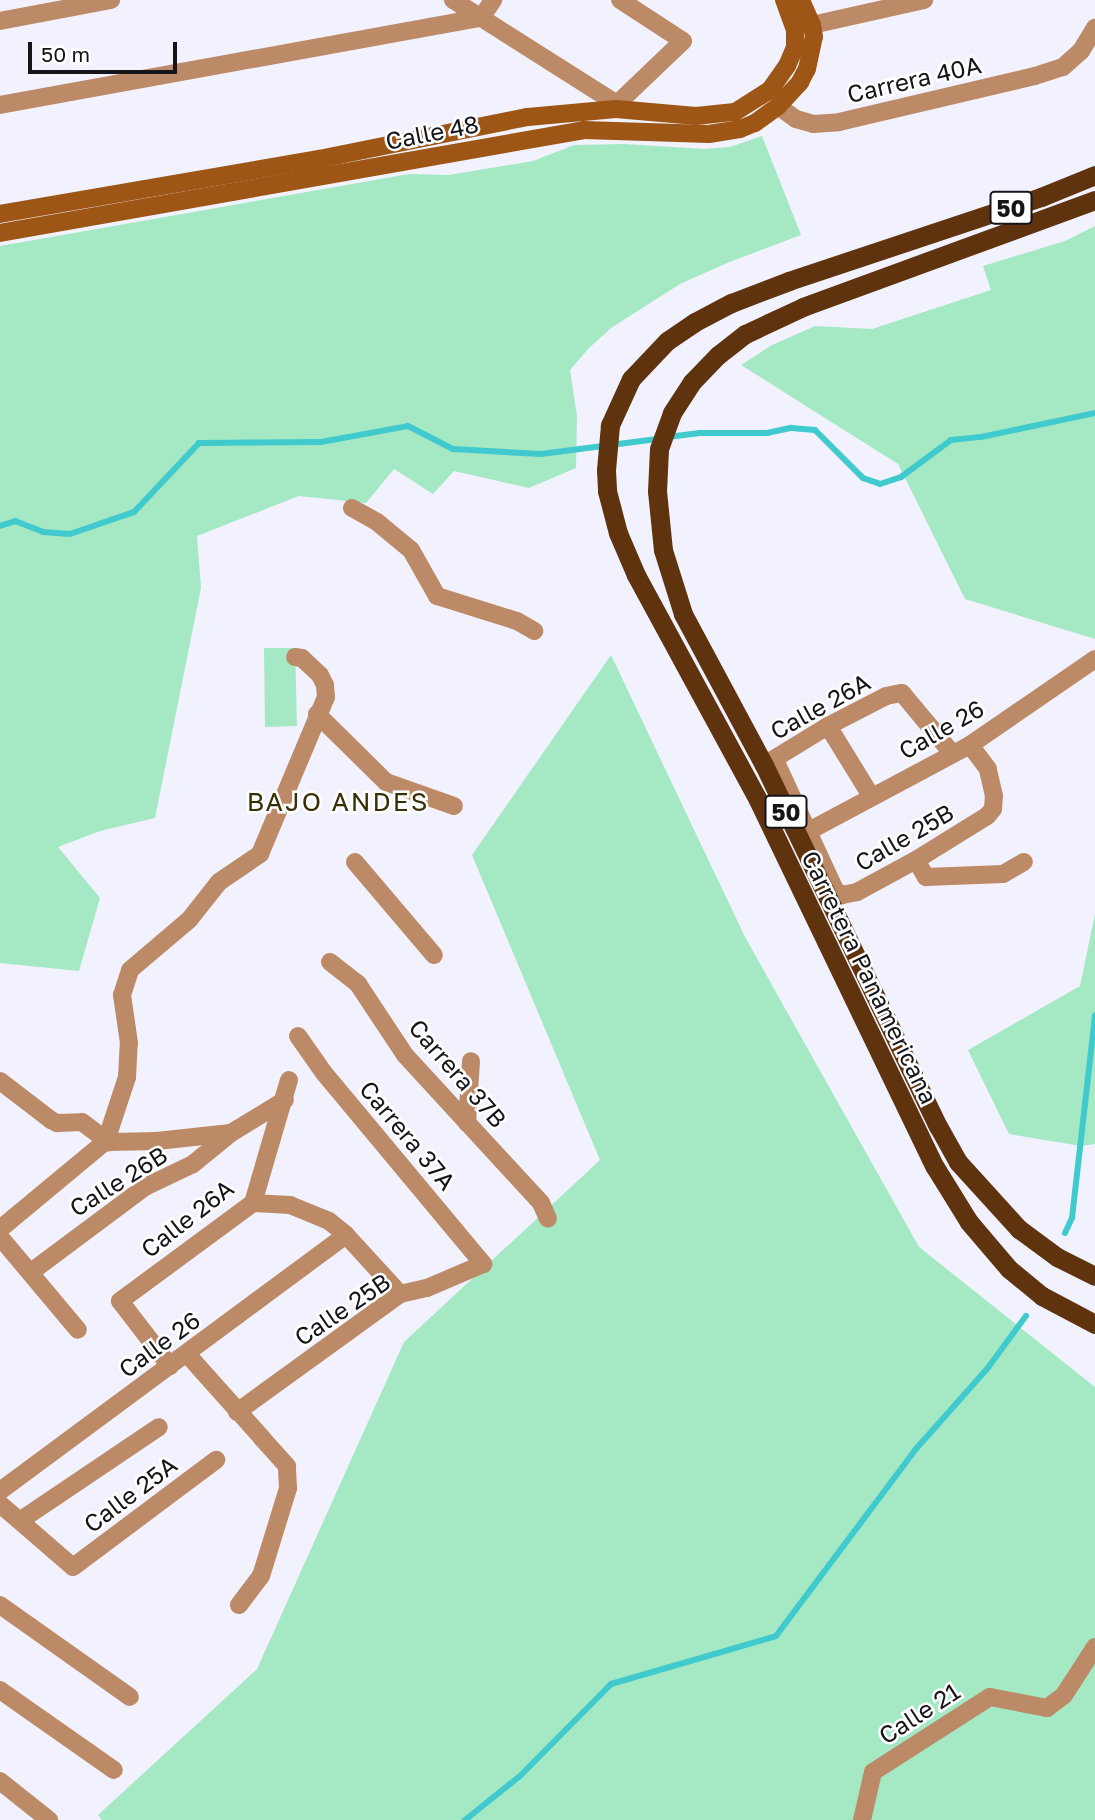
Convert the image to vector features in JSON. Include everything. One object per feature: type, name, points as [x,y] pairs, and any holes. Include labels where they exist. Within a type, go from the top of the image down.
[{"type":"highway","name":"Carretera Panamericana","points":[[1095,175],[1041,197],[789,281],[731,303],[695,322],[667,341],[631,379],[610,425],[606,453],[607,491],[618,533],[636,575],[758,800],[878,1052],[952,1195],[987,1245],[1042,1296],[1095,1324]]},
{"type":"highway","name":"Carretera Panamericana","points":[[1095,200],[803,307],[745,334],[718,355],[692,382],[672,413],[659,449],[657,491],[663,550],[684,614],[769,763],[938,1126],[958,1162],[1019,1229],[1057,1257],[1095,1276]]},
{"type":"main road","points":[[792,5],[812,25]]},
{"type":"main road","name":"Calle 48","points":[[0,214],[319,159],[528,117],[617,107],[696,116],[728,113],[747,107],[770,90],[787,66],[795,47],[792,5]]},
{"type":"main road","name":"Calle 48","points":[[0,233],[251,191],[533,138],[617,129],[723,133],[755,123],[778,107],[800,82],[807,69],[814,37],[812,25]]},
{"type":"street","points":[[0,21],[111,0]]},
{"type":"street","points":[[453,0],[617,107]]},
{"type":"street","points":[[0,105],[481,18],[493,0]]},
{"type":"street","points":[[617,129],[617,107],[683,41],[620,0]]},
{"type":"street","points":[[812,25],[924,0]]},
{"type":"street","name":"Carrera 40A","points":[[778,107],[796,119],[813,124],[839,122],[1063,67],[1081,51],[1095,28]]},
{"type":"street","points":[[352,508],[377,522],[411,550],[437,596],[517,621],[534,631]]},
{"type":"street","points":[[0,1229],[106,1141],[127,1077],[129,1043],[122,995],[130,970],[189,920],[219,882],[260,854],[326,697],[326,685],[320,675],[302,658],[295,657]]},
{"type":"street","name":"Calle 26","points":[[807,832],[970,745],[1095,659]]},
{"type":"street","name":"Calle 26A","points":[[769,763],[828,726],[886,696],[902,693],[952,753]]},
{"type":"street","points":[[317,714],[386,782],[454,806]]},
{"type":"street","points":[[828,726],[871,796]]},
{"type":"street","name":"Calle 25B","points":[[807,832],[835,890],[842,895],[858,892],[980,822],[993,808],[994,796],[988,769],[970,745]]},
{"type":"street","points":[[769,763],[807,832]]},
{"type":"street","points":[[916,860],[926,877],[1003,874],[1024,862]]},
{"type":"street","points":[[355,862],[434,955]]},
{"type":"street","name":"Carrera 37B","points":[[330,962],[358,984],[405,1055],[541,1203],[548,1219]]},
{"type":"street","name":"Carrera 37A","points":[[298,1035],[324,1073],[483,1264]]},
{"type":"street","points":[[467,1123],[471,1061]]},
{"type":"street","name":"Calle 26A","points":[[170,1366],[120,1301],[253,1203],[289,1080]]},
{"type":"street","points":[[0,1081],[51,1120],[57,1123],[82,1122],[106,1141],[157,1142],[231,1133]]},
{"type":"street","name":"Calle 26B","points":[[32,1272],[145,1187],[193,1164],[231,1133],[285,1100]]},
{"type":"street","points":[[253,1203],[290,1205],[311,1211],[346,1235],[400,1294]]},
{"type":"street","name":"Calle 26","points":[[0,1491],[346,1235]]},
{"type":"street","points":[[0,1237],[78,1330]]},
{"type":"street","name":"Calle 25B","points":[[237,1412],[400,1294],[427,1288],[483,1264]]},
{"type":"street","points":[[187,1354],[287,1466],[288,1488],[261,1576],[239,1605]]},
{"type":"street","points":[[0,1504],[21,1520],[159,1427]]},
{"type":"street","name":"Calle 25A","points":[[21,1520],[73,1567],[216,1460]]},
{"type":"street","points":[[0,1605],[130,1697]]},
{"type":"street","name":"Calle 21","points":[[862,1820],[873,1772],[989,1697],[1046,1708],[1064,1695],[1095,1647]]},
{"type":"street","points":[[0,1690],[114,1770]]},
{"type":"street","points":[[0,1781],[49,1820]]},
{"type":"green space","points":[[762,136],[801,235],[680,284],[611,328],[589,348],[570,370],[577,416],[576,468],[529,488],[454,471],[433,494],[394,469],[366,503],[299,496],[197,536],[201,588],[155,818],[100,831],[58,847],[100,898],[79,971],[0,963],[0,246],[409,174],[449,175],[533,161],[574,145],[624,144],[705,149],[730,147]]},
{"type":"green space","points":[[1095,226],[1095,639],[965,599],[898,464],[741,365],[772,345],[815,326],[872,329],[991,290],[983,266],[1065,241]]},
{"type":"green space","points":[[264,648],[295,648],[297,726],[265,727]]},
{"type":"green space","points":[[611,655],[745,937],[919,1247],[1095,1387],[1095,1820],[102,1820],[98,1815],[257,1669],[404,1342],[600,1160],[472,855]]},
{"type":"green space","points":[[1095,914],[1095,1144],[1081,1146],[1009,1134],[968,1050],[1080,986]]},
{"type":"waterway","points":[[668,437],[700,433],[767,433],[791,428],[815,430],[863,478],[880,484],[901,477],[951,440],[981,437],[1095,413]]},
{"type":"waterway","points":[[0,526],[15,521],[43,532],[70,534],[134,512],[199,443],[321,442],[408,426],[453,449],[541,454],[657,439]]},
{"type":"waterway","points":[[1065,1233],[1072,1218],[1095,1015]]},
{"type":"waterway","points":[[465,1820],[520,1776],[611,1684],[776,1636],[915,1450],[987,1369],[1026,1316]]},
{"type":"district","name":"BAJO ANDES","points":[[338,802]]}]
